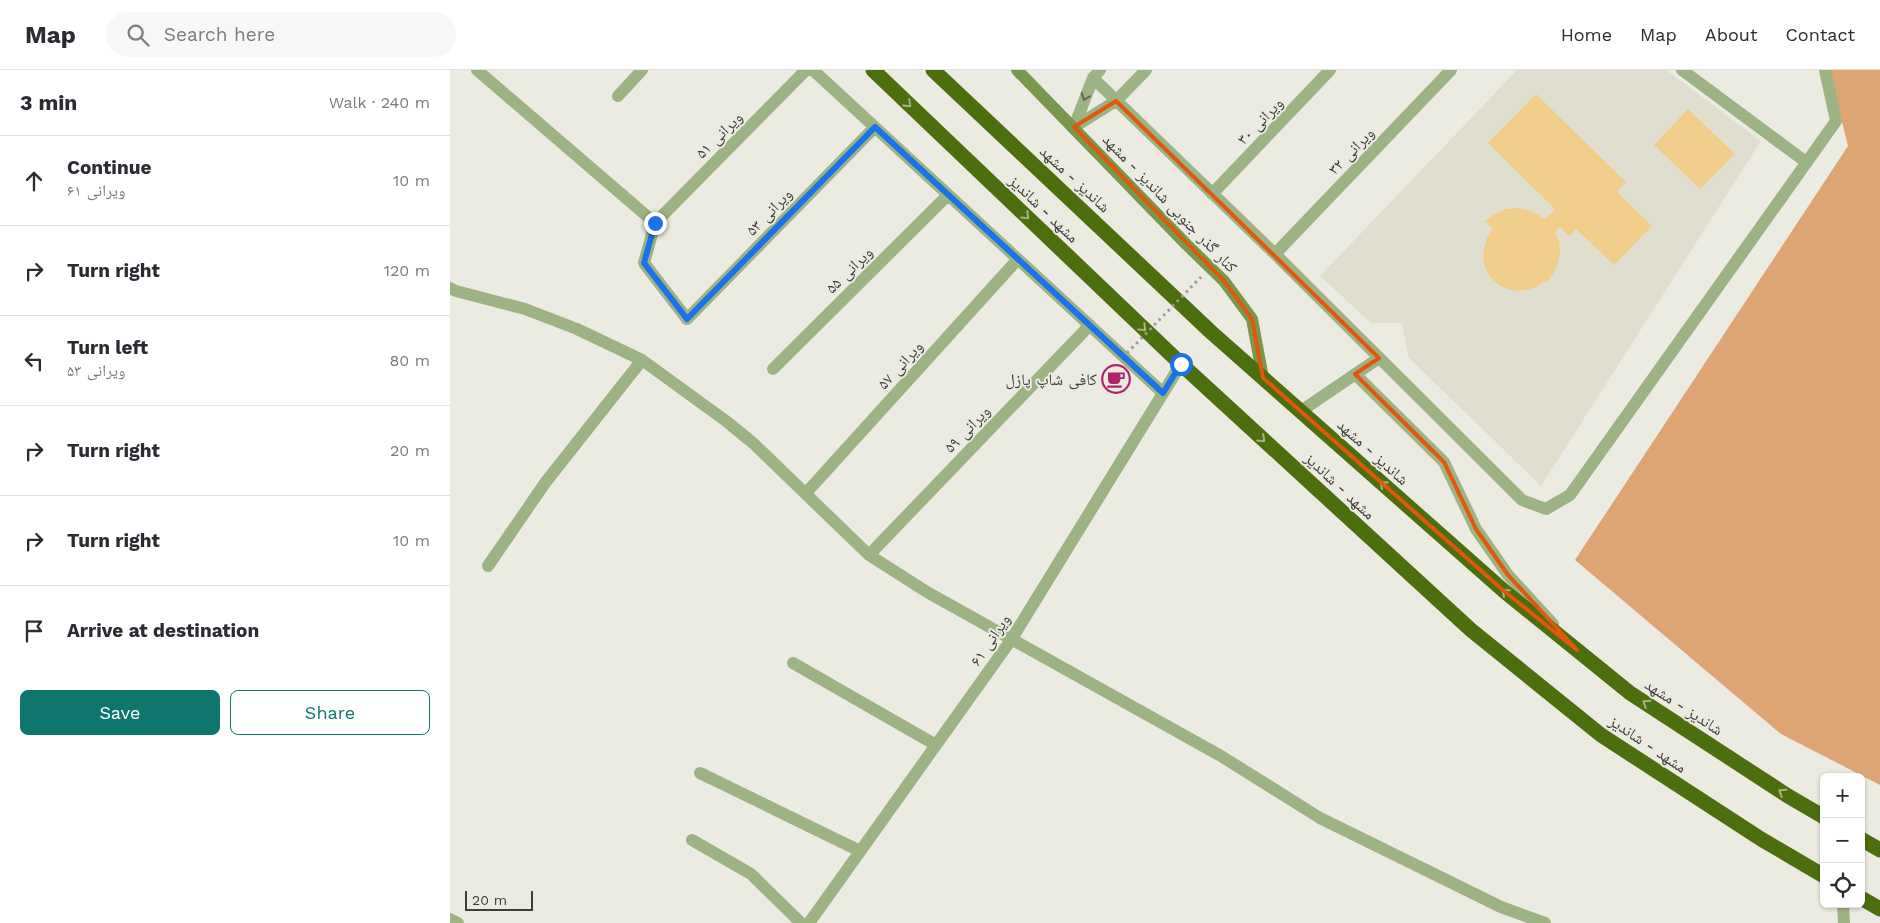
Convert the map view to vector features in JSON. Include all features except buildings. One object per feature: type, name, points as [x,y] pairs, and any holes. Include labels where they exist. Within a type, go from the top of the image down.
[{"type":"highway","name":"مشهد - شاندیز","points":[[873,70],[1181,364],[1471,630],[1601,735],[1761,840],[1820,874]]},
{"type":"highway","name":"شاندیز - مشهد","points":[[934,70],[1205,326],[1504,591],[1630,693],[1788,796],[1820,815]]},
{"type":"highway","points":[[1865,841],[1880,850]]},
{"type":"highway","points":[[1865,900],[1880,909]]},
{"type":"street","points":[[477,70],[655,223]]},
{"type":"street","points":[[618,96],[642,70]]},
{"type":"street","name":"ویرانی ۵۱","points":[[655,223],[806,70]]},
{"type":"street","points":[[813,70],[1163,393]]},
{"type":"street","name":"کنار گذر جنوبی شاندیز - مشهد","points":[[1017,70],[1224,281],[1252,319],[1263,378]]},
{"type":"street","points":[[1074,127],[1116,101],[1146,70]]},
{"type":"street","name":"ویرانی ۳۰","points":[[1212,194],[1330,70]]},
{"type":"street","name":"ویرانی ۳۲","points":[[1275,254],[1451,70]]},
{"type":"street","points":[[1682,70],[1806,162]]},
{"type":"street","points":[[1096,74],[1116,101],[1275,254],[1522,500],[1546,509],[1570,495],[1836,121],[1825,70]]},
{"type":"street","points":[[1074,127],[1096,74]]},
{"type":"street","name":"ویرانی ۵۳","points":[[655,223],[644,263],[687,319],[875,127]]},
{"type":"street","name":"ویرانی ۵۵","points":[[773,369],[948,195]]},
{"type":"street","name":"ویرانی ۵۷","points":[[806,493],[1018,259]]},
{"type":"street","points":[[452,293],[525,309],[577,329],[642,360],[753,443],[868,555],[927,592],[1221,756],[1320,818],[1501,906],[1546,923]]},
{"type":"street","name":"ویرانی ۵۹","points":[[868,555],[1090,325]]},
{"type":"street","points":[[1301,411],[1379,358]]},
{"type":"street","points":[[488,566],[545,483],[642,360]]},
{"type":"street","name":"ویرانی ۶۱","points":[[809,923],[1011,640],[1181,364]]},
{"type":"street","points":[[1355,374],[1444,462],[1476,529],[1508,575],[1577,650]]},
{"type":"street","points":[[792,663],[936,745]]},
{"type":"street","points":[[700,773],[860,851]]},
{"type":"street","points":[[692,840],[751,874],[801,923]]},
{"type":"street","points":[[1843,908],[1844,923]]},
{"type":"street","points":[[450,920],[458,923]]},
{"type":"path","points":[[1127,354],[1201,278]]},
{"type":"highlighted area","points":[[1116,101],[1379,358],[1355,374],[1444,462],[1476,529],[1508,575],[1577,650],[1504,591],[1263,378],[1252,319],[1224,281],[1074,127]]},
{"type":"shaded area","points":[[1517,70],[1666,70],[1761,141],[1541,486],[1408,357],[1402,323],[1371,323],[1320,276]]},
{"type":"shaded area","points":[[1829,70],[1880,70],[1880,785],[1865,777],[1865,773],[1857,773],[1781,734],[1575,560],[1848,146]]},
{"type":"place","name":"کافی شاپ پازل","points":[[1116,379]]},
{"type":"route","points":[[655,223],[644,263],[687,319],[875,127],[1163,393],[1181,364]]}]
